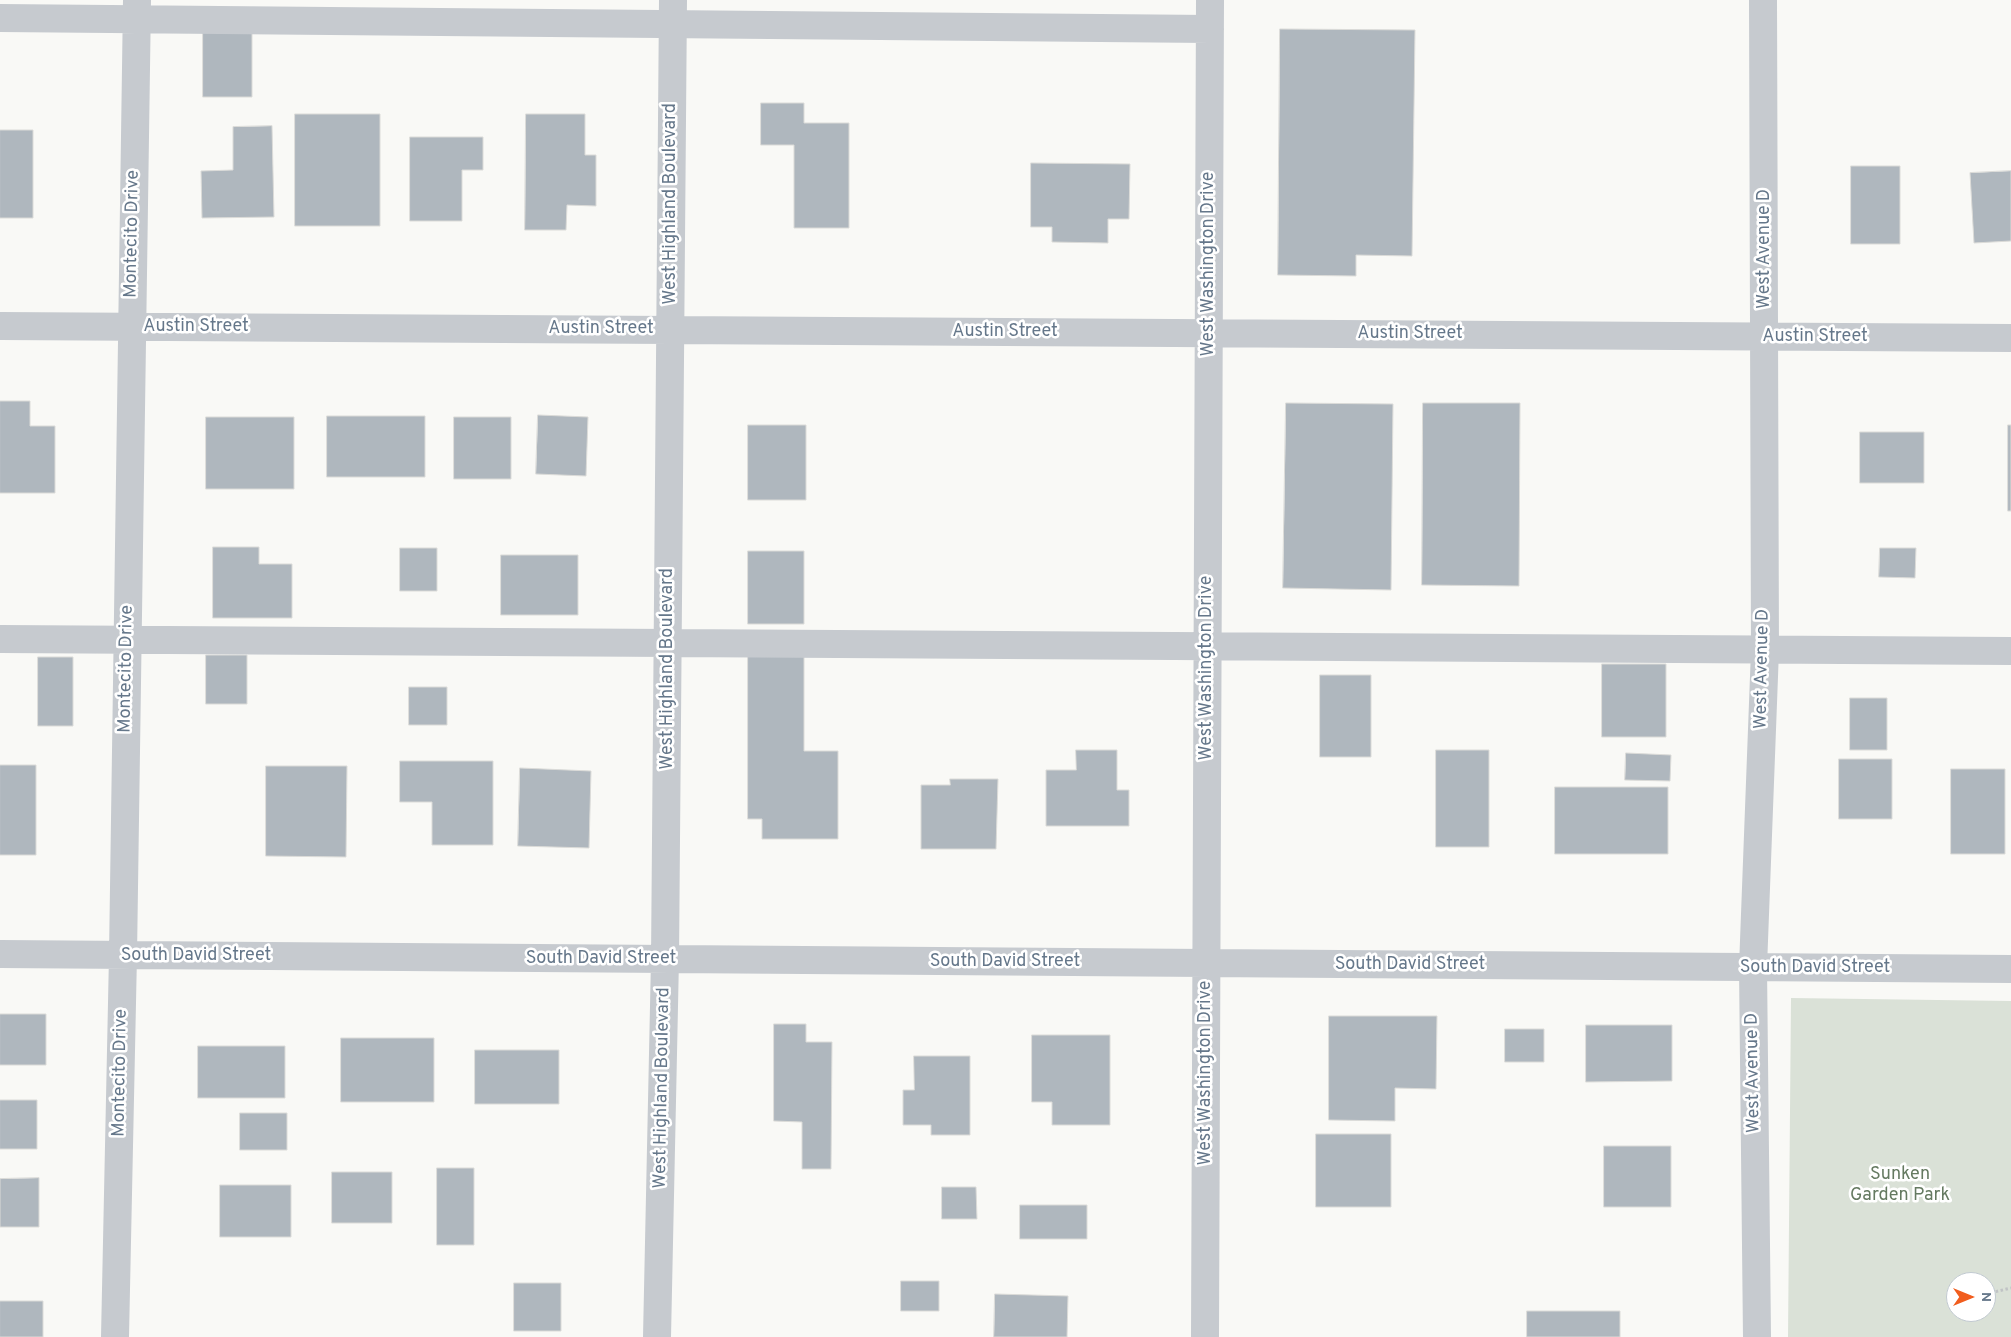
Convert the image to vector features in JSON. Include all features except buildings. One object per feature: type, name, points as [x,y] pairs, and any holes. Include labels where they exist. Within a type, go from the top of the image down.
[{"type":"street","name":"West Washington Drive","points":[[1205,1337],[1210,0]]},
{"type":"street","name":"West Avenue D","points":[[1757,1337],[1753,967],[1765,650],[1763,0]]},
{"type":"street","points":[[0,18],[137,10],[673,12],[1210,29]]},
{"type":"street","name":"Montecito Drive","points":[[115,1337],[123,955],[137,10]]},
{"type":"street","name":"West Highland Boulevard","points":[[657,1337],[665,959],[673,12]]},
{"type":"street","name":"Austin Street","points":[[0,326],[2011,338]]},
{"type":"street","points":[[0,639],[2011,651]]},
{"type":"street","name":"South David Street","points":[[0,954],[2011,969]]},
{"type":"path","points":[[1996,1292],[2011,1288]]},
{"type":"green space","name":"Sunken Garden Park","points":[[1791,998],[2011,1001],[2011,1337],[1788,1337]]}]
